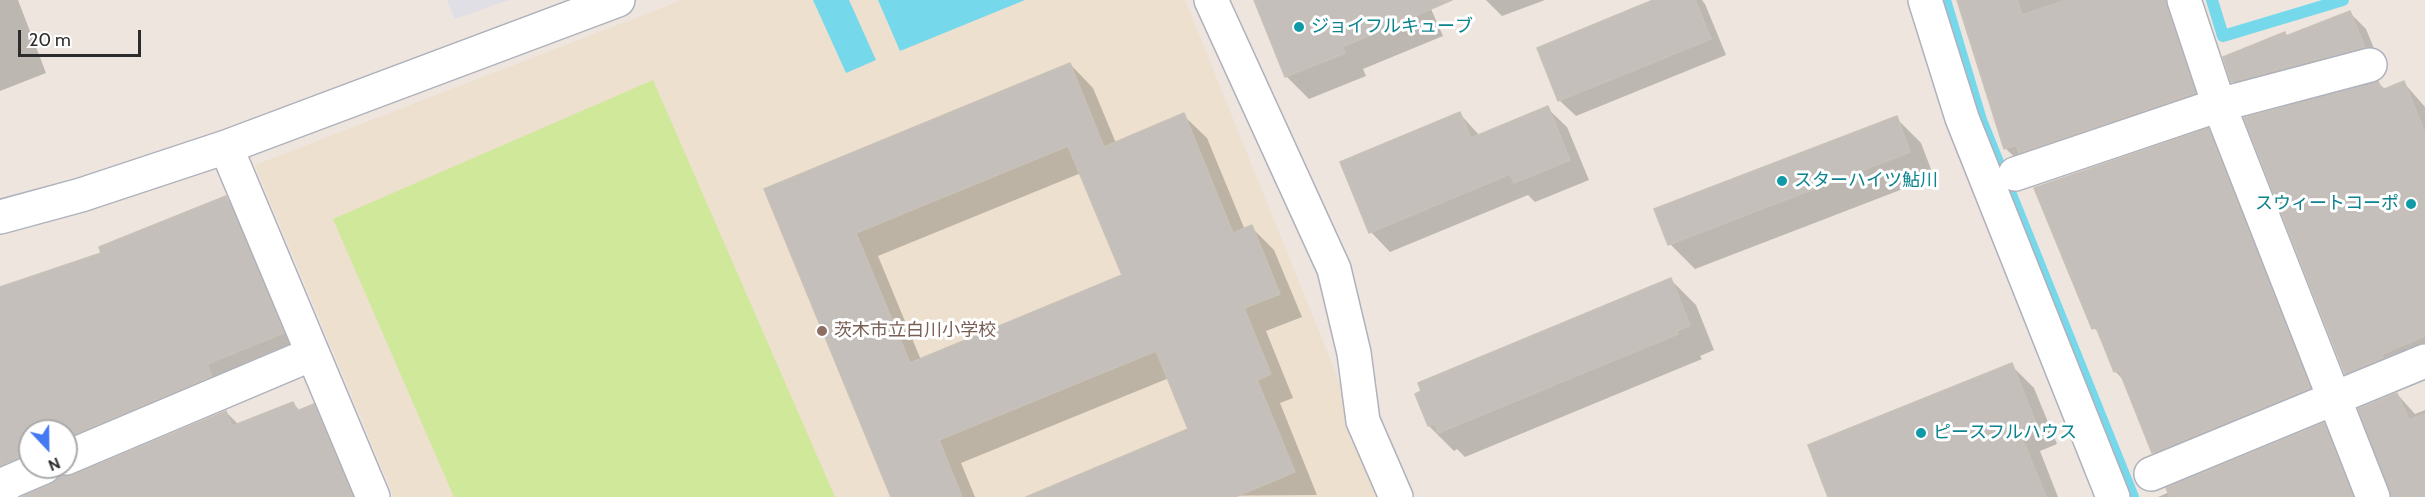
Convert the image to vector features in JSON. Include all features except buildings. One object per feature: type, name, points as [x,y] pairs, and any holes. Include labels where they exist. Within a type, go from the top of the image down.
[{"type":"street","points":[[0,217],[81,195],[226,147],[618,0]]},
{"type":"street","points":[[1211,0],[1334,268],[1354,353],[1363,421],[1396,497]]},
{"type":"street","points":[[1925,0],[1962,118],[2113,497]]},
{"type":"street","points":[[2184,0],[2219,105],[2373,497]]},
{"type":"street","points":[[2016,174],[2219,105],[2370,65]]},
{"type":"street","points":[[226,147],[373,497]]},
{"type":"street","points":[[78,453],[312,354]]},
{"type":"street","points":[[2151,474],[2425,361]]},
{"type":"street","points":[[0,495],[7,483],[18,478]]},
{"type":"shaded area","points":[[447,0],[509,0],[455,19]]},
{"type":"shaded area","name":"茨木市立白川小学校","points":[[682,0],[1185,0],[1386,497],[394,497],[255,165]]},
{"type":"green space","points":[[653,80],[835,497],[454,497],[333,219]]},
{"type":"water","points":[[813,0],[849,0],[876,60],[846,73]]},
{"type":"water","points":[[878,0],[1025,0],[900,51]]},
{"type":"waterway","points":[[1945,0],[1981,120],[2133,497]]},
{"type":"waterway","points":[[2212,0],[2223,36],[2343,0]]},
{"type":"place","name":"ジョイフルキューブ","points":[[1299,27]]},
{"type":"place","name":"スターハイツ鮎川","points":[[1782,181]]},
{"type":"place","name":"スウィートコーポ","points":[[2411,204]]},
{"type":"place","name":"茨木市立白川小学校","points":[[822,331]]},
{"type":"place","name":"ピースフルハウス","points":[[1921,433]]}]
